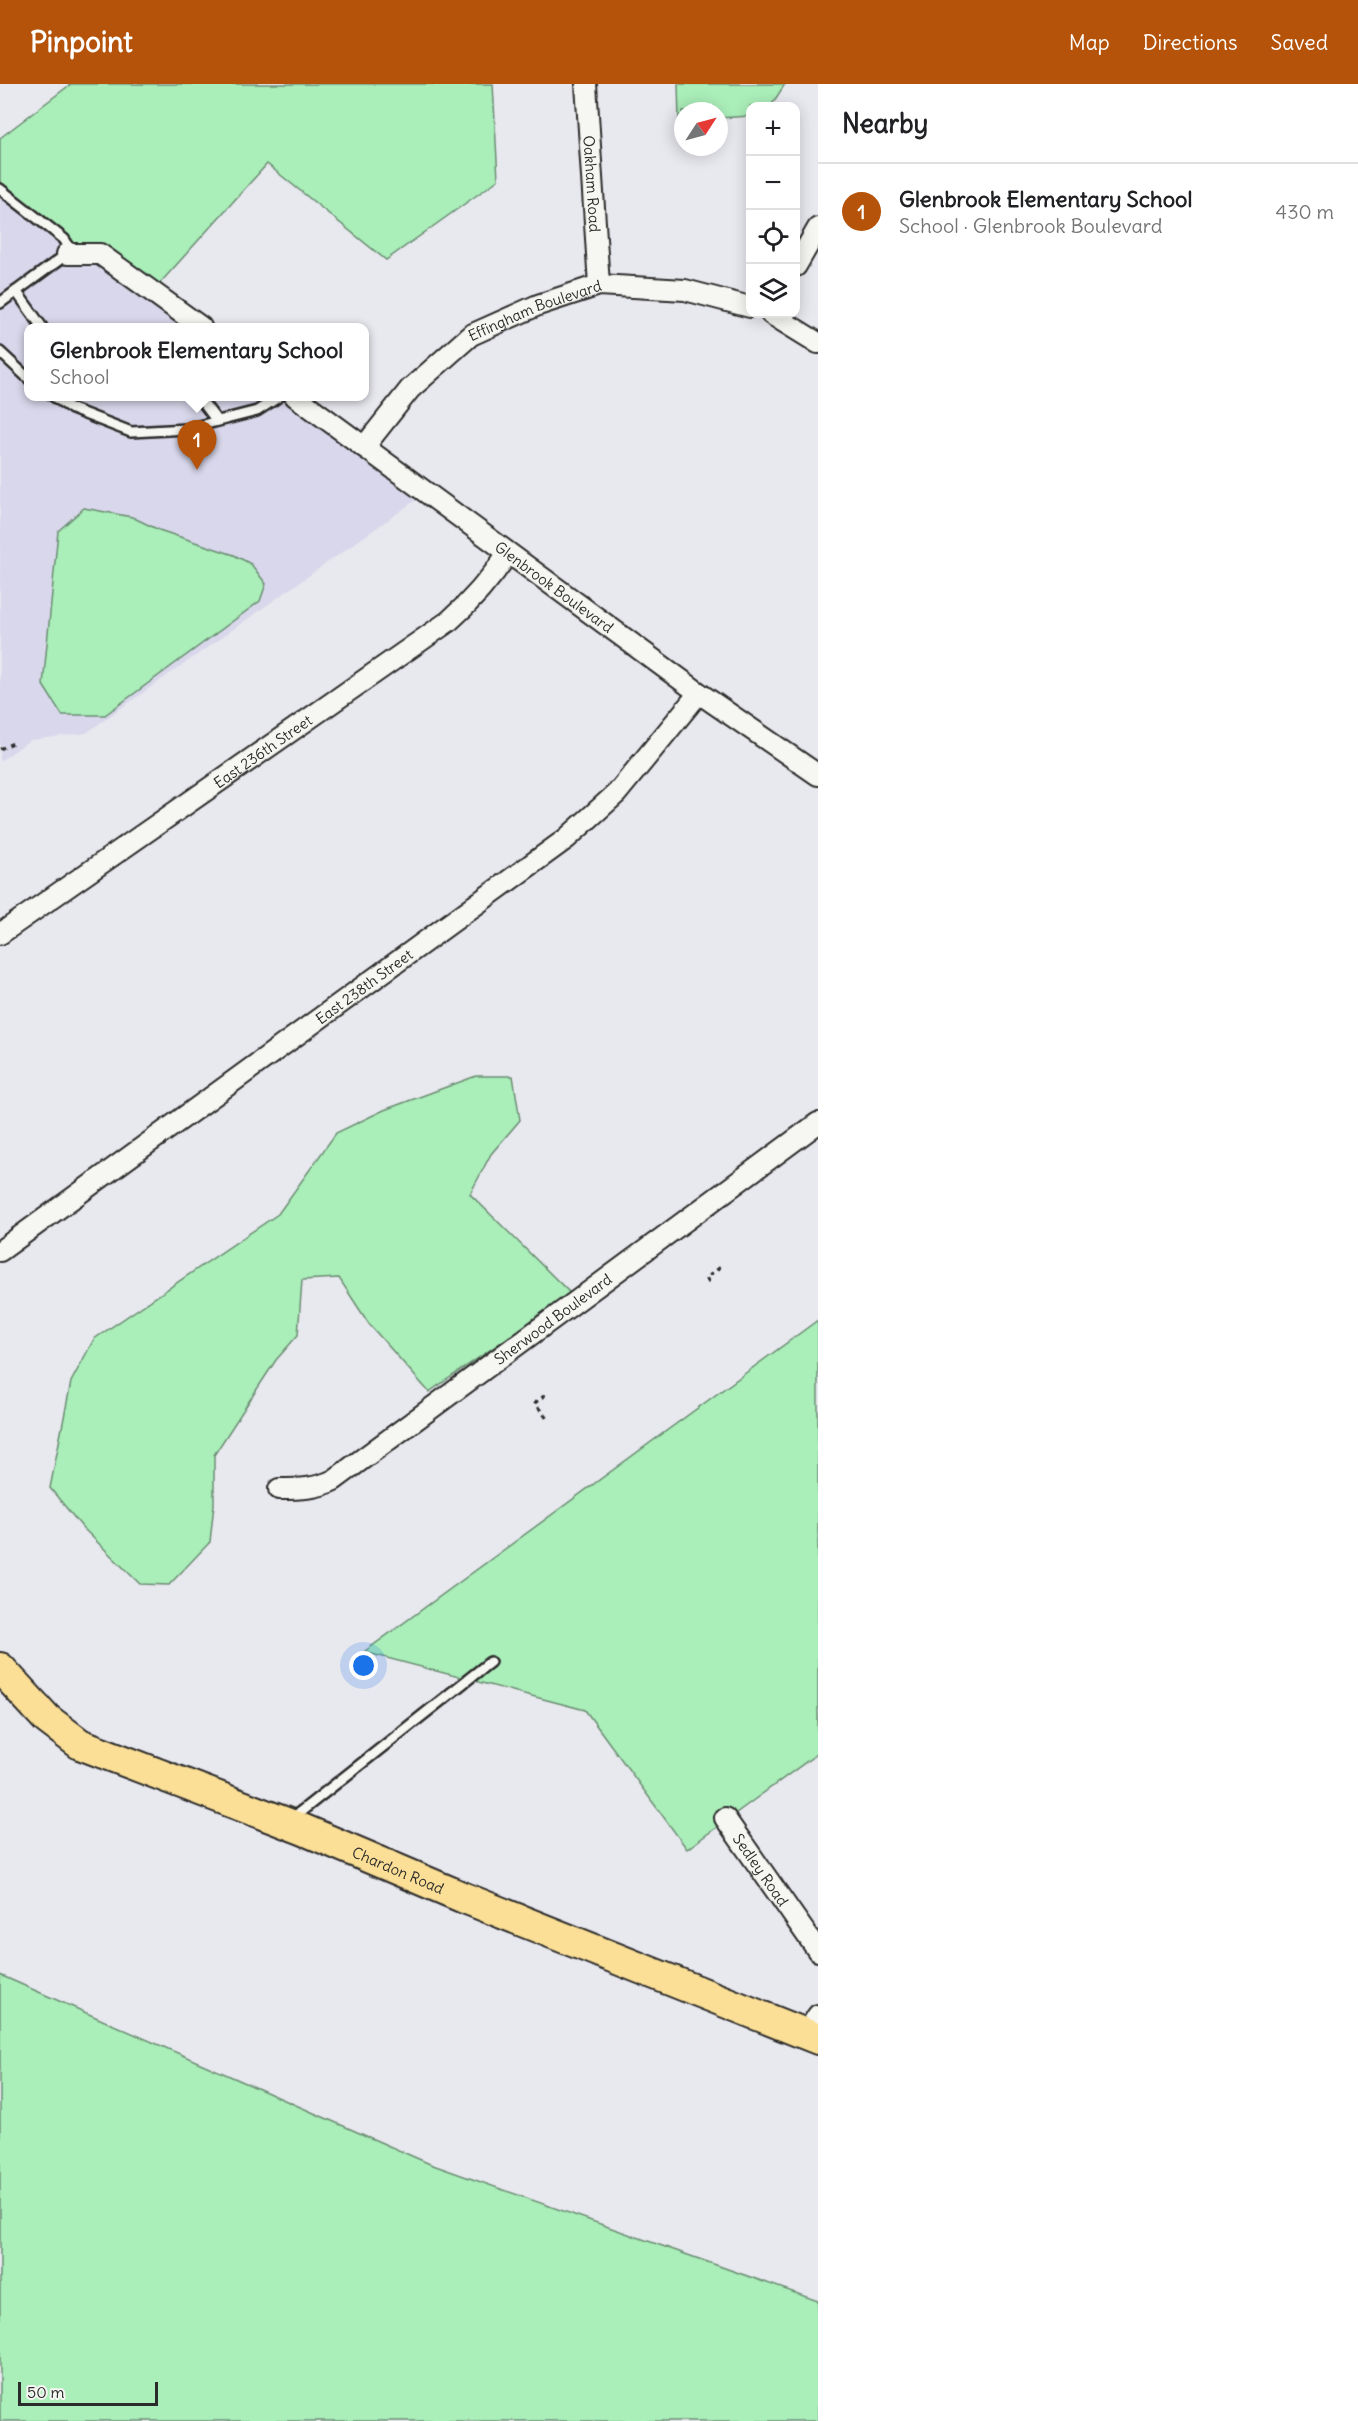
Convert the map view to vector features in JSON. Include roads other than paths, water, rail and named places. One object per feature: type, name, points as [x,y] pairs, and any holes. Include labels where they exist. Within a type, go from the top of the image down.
[{"type":"main road","name":"Chardon Road","points":[[0,1668],[47,1719],[80,1743],[286,1823],[468,1899],[814,2029]]},
{"type":"street","name":"Oakham Road","points":[[586,84],[599,285]]},
{"type":"street","points":[[796,264],[818,228]]},
{"type":"street","points":[[70,254],[100,254],[195,323]]},
{"type":"street","name":"Effingham Boulevard","points":[[364,447],[410,389],[471,335],[538,305],[599,285],[685,290],[746,307]]},
{"type":"street","points":[[777,318],[818,343]]},
{"type":"street","name":"Glenbrook Boulevard","points":[[302,401],[699,693],[818,775]]},
{"type":"street","name":"East 236th Street","points":[[0,934],[449,621],[473,600],[508,553]]},
{"type":"street","name":"East 238th Street","points":[[0,1251],[566,839],[616,793],[699,693]]},
{"type":"street","name":"Sherwood Boulevard","points":[[279,1489],[318,1487],[334,1480],[818,1123]]},
{"type":"street","name":"Sedley Road","points":[[725,1818],[818,1951]]},
{"type":"lane","points":[[0,189],[64,239],[70,254],[0,303]]},
{"type":"lane","points":[[16,291],[39,323]]},
{"type":"lane","points":[[0,352],[24,374]]},
{"type":"lane","points":[[60,401],[72,410],[131,432],[186,429],[257,411],[272,401]]},
{"type":"lane","points":[[202,401],[217,421]]},
{"type":"lane","points":[[286,1823],[490,1662]]},
{"type":"place","name":"Glenbrook Elementary School","points":[[197,470]]}]
